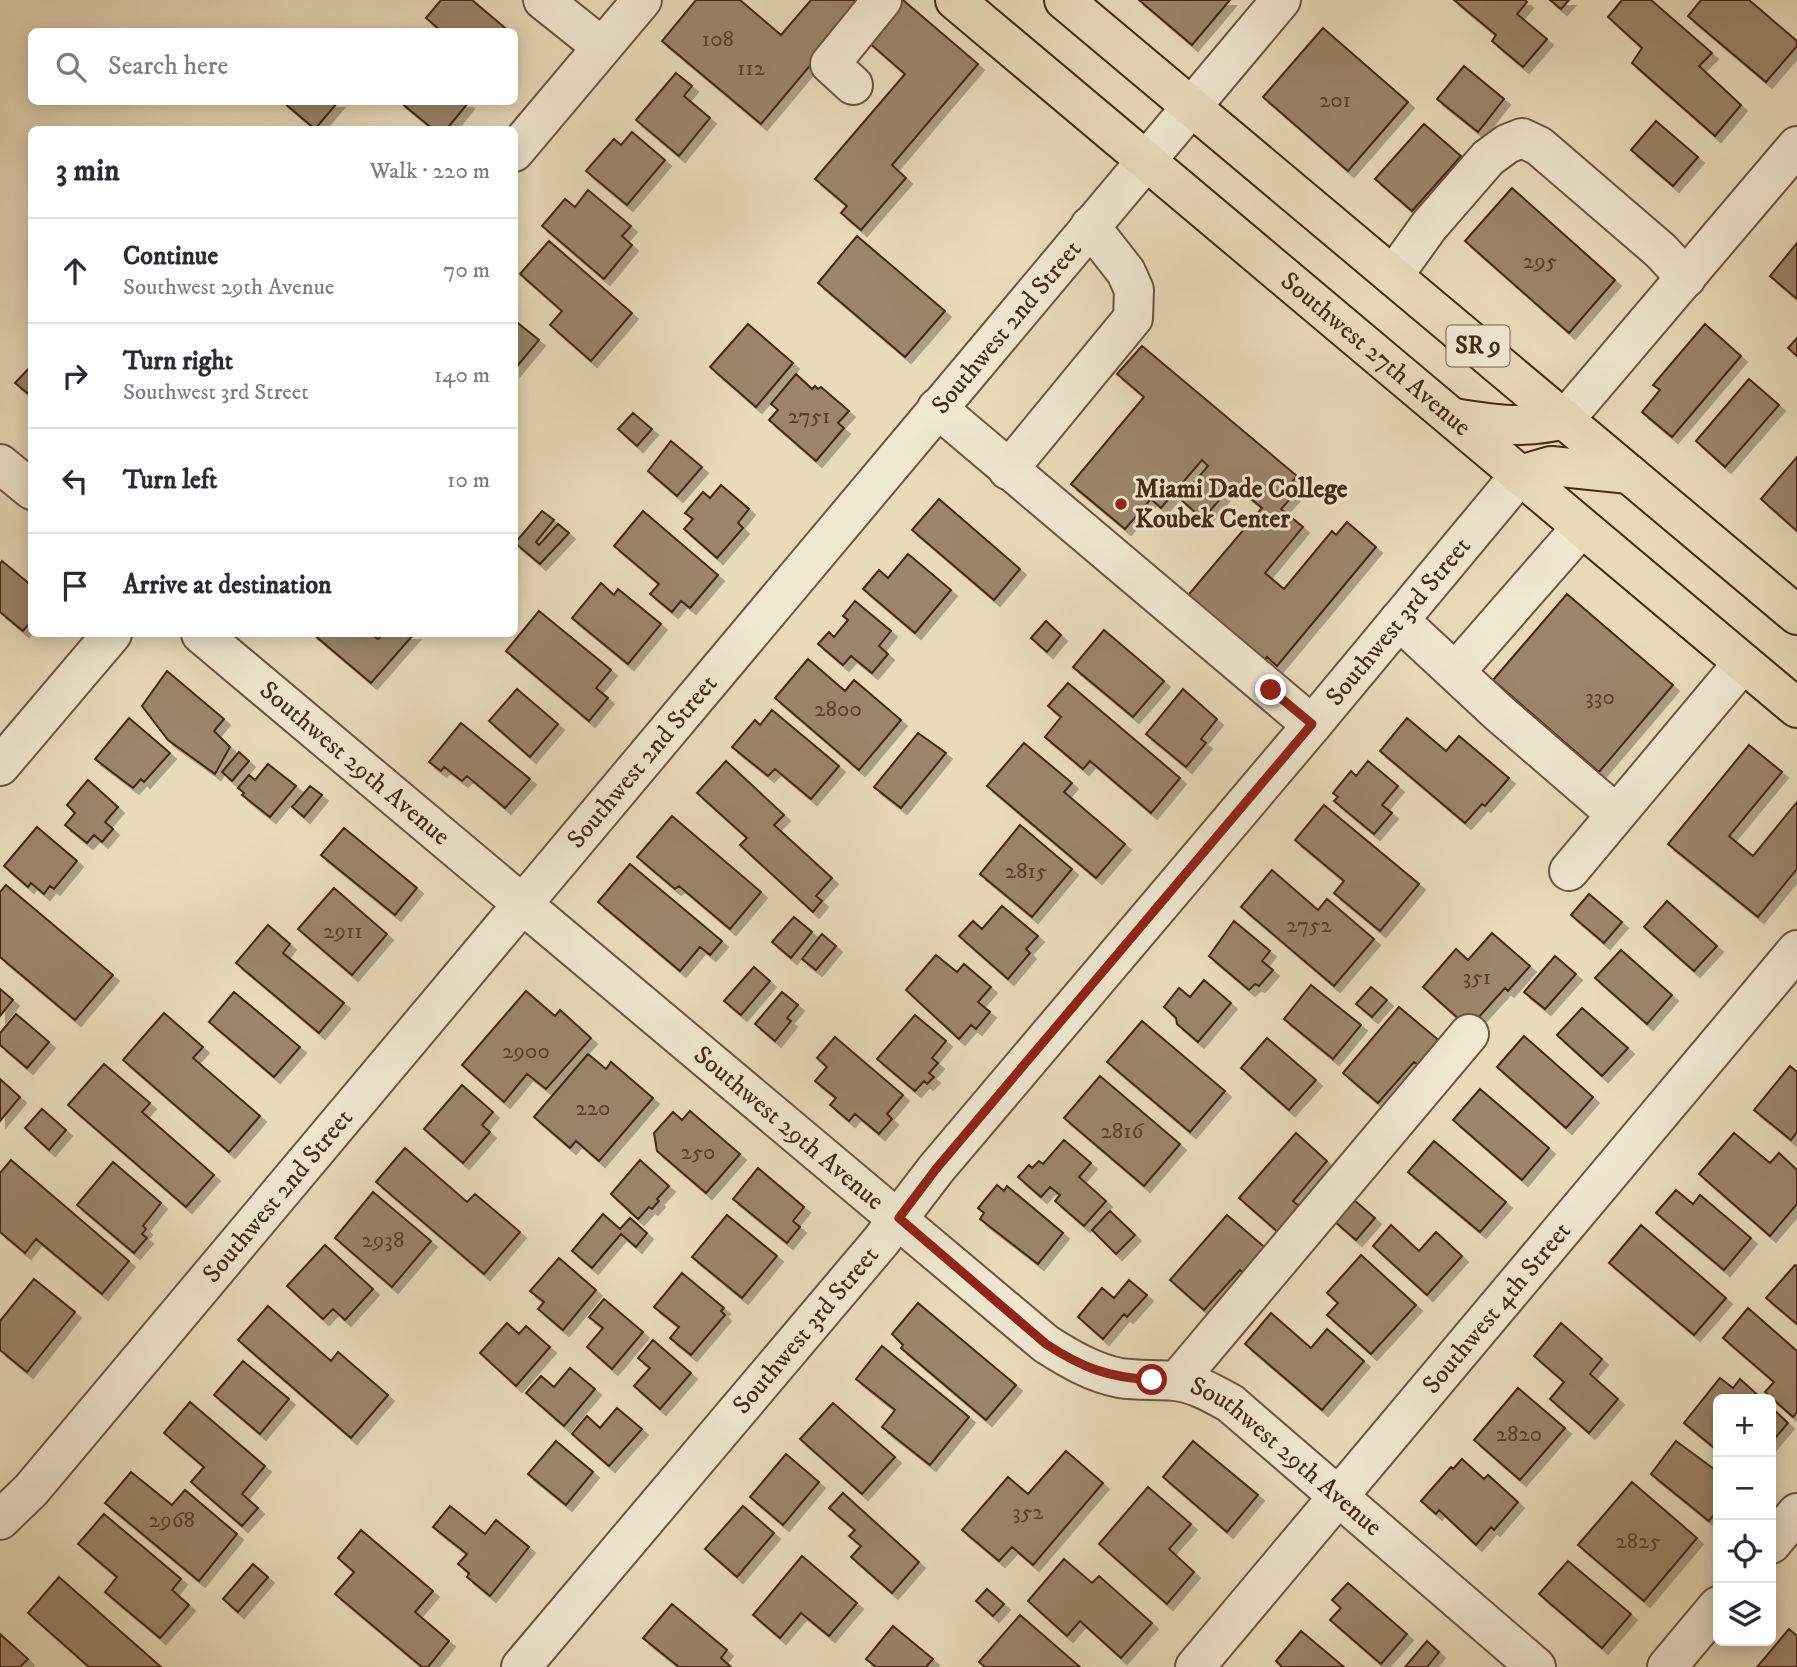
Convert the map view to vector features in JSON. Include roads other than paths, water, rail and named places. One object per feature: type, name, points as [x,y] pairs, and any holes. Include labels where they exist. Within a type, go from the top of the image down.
[{"type":"highway","name":"Southwest 27th Avenue","points":[[955,0],[1797,708]]},
{"type":"highway","name":"SR 9","points":[[1064,0],[1797,615]]},
{"type":"highway","points":[[1454,418],[1502,426],[1536,426],[1565,419]]},
{"type":"highway","points":[[1520,475],[1550,466],[1629,474]]},
{"type":"street","points":[[518,147],[642,0]]},
{"type":"street","points":[[853,85],[830,64],[883,0]]},
{"type":"street","name":"Southwest 2nd Street","points":[[0,1520],[31,1490],[1282,0]]},
{"type":"street","points":[[556,4],[602,47]]},
{"type":"street","points":[[1393,276],[1429,226],[1488,158],[1507,144],[1522,138],[1539,146],[1661,251],[1686,278]]},
{"type":"street","points":[[1565,419],[1797,146]]},
{"type":"street","points":[[1008,470],[1133,318],[1134,290],[1126,272],[1090,226]]},
{"type":"street","points":[[937,408],[1312,724]]},
{"type":"street","points":[[0,464],[28,487]]},
{"type":"street","name":"Southwest 3rd Street","points":[[521,1667],[1520,475]]},
{"type":"street","points":[[1457,671],[1581,528]]},
{"type":"street","points":[[1399,620],[1457,671],[1499,713],[1616,814]]},
{"type":"street","points":[[0,766],[109,637]]},
{"type":"street","name":"Southwest 29th Avenue","points":[[205,637],[1046,1344],[1093,1370],[1120,1378],[1177,1381],[1197,1387],[1230,1403],[1536,1667]]},
{"type":"street","points":[[1569,871],[1743,663]]},
{"type":"street","name":"Southwest 4th Street","points":[[1195,1667],[1797,950]]},
{"type":"street","points":[[1177,1381],[1469,1034]]},
{"type":"street","points":[[1776,1538],[1797,1513]]},
{"type":"street","points":[[1667,1667],[1713,1612]]},
{"type":"place","name":"Miami Dade College Koubek Center","points":[[1121,504]]}]
